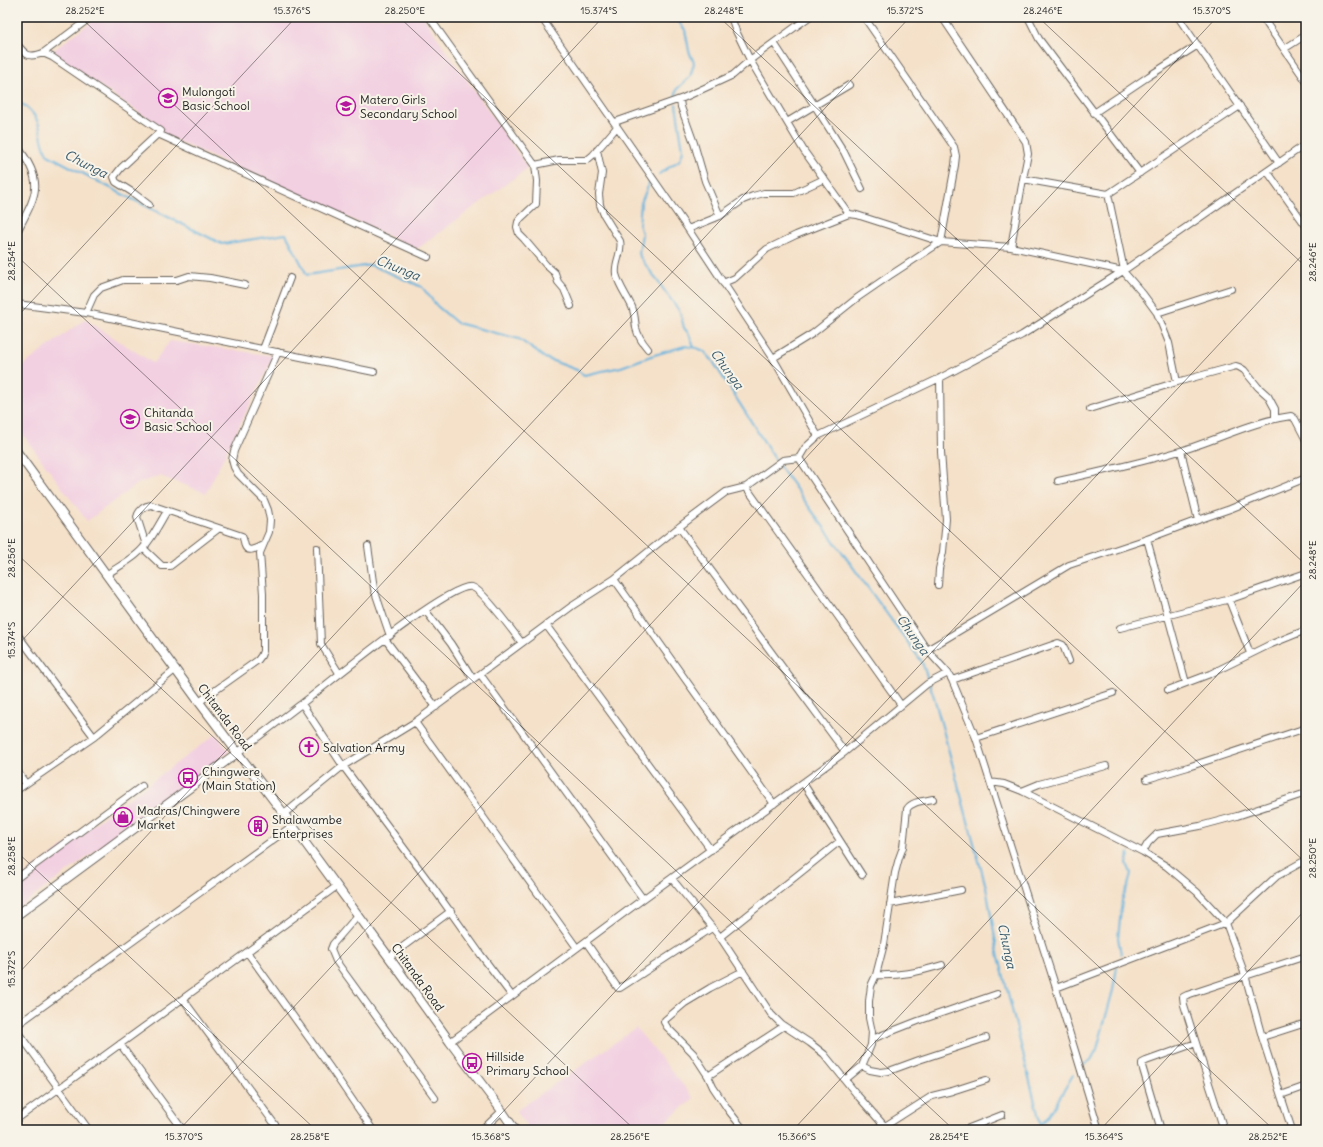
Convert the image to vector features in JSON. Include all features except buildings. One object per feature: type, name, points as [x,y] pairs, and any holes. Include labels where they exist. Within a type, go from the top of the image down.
[{"type":"street","points":[[17,44],[27,55],[34,56],[43,53],[91,17]]},
{"type":"street","points":[[429,17],[535,165],[537,181],[536,204],[518,222],[517,227],[519,234],[555,273],[558,282],[564,289],[571,306]]},
{"type":"street","points":[[541,17],[688,229],[773,358],[818,436]]},
{"type":"street","points":[[730,17],[750,60],[804,152],[850,214]]},
{"type":"street","points":[[535,165],[559,160],[587,160],[593,155],[616,125],[680,100],[733,75],[750,60],[809,17]]},
{"type":"street","points":[[773,358],[812,334],[863,293],[941,242],[955,165],[956,156],[954,147],[864,17]]},
{"type":"street","points":[[942,17],[1026,142],[1028,154],[1022,179],[1011,247]]},
{"type":"street","points":[[1028,17],[1039,39],[1140,173]]},
{"type":"street","points":[[1178,17],[1279,163]]},
{"type":"street","points":[[1262,17],[1306,81]]},
{"type":"street","points":[[1284,49],[1306,35]]},
{"type":"street","points":[[774,43],[850,163],[862,189]]},
{"type":"street","points":[[1094,113],[1198,45]]},
{"type":"street","points":[[43,53],[52,57],[161,131],[121,168],[114,177],[116,182],[149,205]]},
{"type":"street","points":[[787,122],[849,85]]},
{"type":"street","points":[[680,100],[680,106],[720,216]]},
{"type":"street","points":[[1022,179],[1108,194],[1240,106]]},
{"type":"street","points":[[158,134],[428,257]]},
{"type":"street","points":[[799,458],[805,448],[818,436],[940,378],[1022,335],[1124,271],[1306,144]]},
{"type":"street","points":[[17,146],[32,168],[35,190],[34,200],[17,232]]},
{"type":"street","points":[[597,150],[602,173],[599,194],[600,205],[621,245],[616,266],[616,273],[633,309],[640,338],[648,349]]},
{"type":"street","points":[[1267,171],[1306,226]]},
{"type":"street","points":[[688,229],[720,216],[743,200],[753,196],[764,193],[794,193],[824,179]]},
{"type":"street","points":[[1108,194],[1124,271],[1157,313],[1169,343],[1177,382]]},
{"type":"street","points":[[723,283],[735,278],[767,249],[796,235],[850,214],[941,242],[1011,247],[1124,271]]},
{"type":"street","points":[[86,313],[94,295],[101,288],[123,280],[177,280],[189,276],[210,278],[245,286]]},
{"type":"street","points":[[264,349],[290,278]]},
{"type":"street","points":[[1157,313],[1231,289]]},
{"type":"street","points":[[17,304],[86,313],[374,372]]},
{"type":"street","points":[[199,702],[258,660],[263,651],[260,553],[270,532],[270,520],[264,500],[238,474],[232,460],[234,451],[278,352]]},
{"type":"street","points":[[1090,409],[1177,382],[1236,366],[1244,370],[1273,402],[1275,418]]},
{"type":"street","points":[[938,585],[939,569],[944,552],[946,519],[941,452],[940,378]]},
{"type":"street","points":[[1058,481],[1181,451],[1275,418],[1291,416],[1295,419],[1306,440]]},
{"type":"street","points":[[1181,451],[1198,520]]},
{"type":"street","name":"Chitanda Road","points":[[17,453],[199,702],[284,814],[516,1130]]},
{"type":"street","points":[[284,814],[343,766],[415,722],[572,606],[614,579],[726,492],[746,487],[783,460],[799,458]]},
{"type":"street","points":[[799,458],[928,650],[952,680],[976,738],[1056,988],[1099,1130]]},
{"type":"street","points":[[928,650],[1069,565],[1230,509],[1306,478]]},
{"type":"street","points":[[746,487],[901,705]]},
{"type":"street","points":[[218,529],[170,566],[162,566],[144,547],[138,514],[141,509],[151,505],[242,536],[247,550],[263,545]]},
{"type":"street","points":[[106,575],[131,559],[144,547],[167,511]]},
{"type":"street","points":[[679,527],[845,752]]},
{"type":"street","points":[[1147,539],[1186,683]]},
{"type":"street","points":[[368,546],[374,589],[387,637],[436,706]]},
{"type":"street","points":[[317,548],[321,644],[339,673]]},
{"type":"street","points":[[1120,628],[1229,600],[1306,572]]},
{"type":"street","points":[[614,579],[774,804]]},
{"type":"street","points":[[17,915],[237,753],[387,637],[445,596],[463,587],[471,586],[477,589],[522,643]]},
{"type":"street","points":[[1229,600],[1250,653]]},
{"type":"street","points":[[425,610],[451,644],[473,679]]},
{"type":"street","points":[[546,625],[711,850]]},
{"type":"street","points":[[1168,690],[1210,674],[1250,653],[1306,630]]},
{"type":"street","points":[[17,634],[94,737]]},
{"type":"street","points":[[952,680],[1058,643],[1063,645],[1069,661]]},
{"type":"street","points":[[17,790],[94,737],[176,669]]},
{"type":"street","points":[[480,674],[643,899]]},
{"type":"street","points":[[450,1042],[845,752],[930,682],[948,674]]},
{"type":"street","points":[[976,738],[1113,693]]},
{"type":"street","points":[[302,704],[343,766],[512,996]]},
{"type":"street","points":[[415,722],[577,948]]},
{"type":"street","points":[[1147,779],[1188,768],[1306,728]]},
{"type":"street","points":[[1022,791],[1039,784],[1106,766]]},
{"type":"street","points":[[17,772],[26,784]]},
{"type":"street","points":[[990,782],[1004,784],[1022,791],[1143,852],[1181,877],[1226,922],[1245,975],[1262,1037],[1292,1130]]},
{"type":"street","points":[[802,783],[862,875]]},
{"type":"street","points":[[17,878],[142,786]]},
{"type":"street","points":[[1143,852],[1148,843],[1157,834],[1200,826],[1306,793]]},
{"type":"street","points":[[845,1080],[862,1066],[872,1045],[868,1001],[884,944],[898,858],[903,846],[907,810],[909,806],[916,802],[933,799]]},
{"type":"street","points":[[17,1025],[292,826]]},
{"type":"street","points":[[720,938],[840,841]]},
{"type":"street","points":[[1056,988],[1226,922],[1277,876],[1306,860]]},
{"type":"street","points":[[672,879],[720,938],[771,1014],[784,1026],[824,1054],[858,1096],[887,1128],[932,1096],[986,1080]]},
{"type":"street","points":[[17,1120],[337,886]]},
{"type":"street","points":[[890,904],[960,890]]},
{"type":"street","points":[[389,957],[451,911]]},
{"type":"street","points":[[358,915],[333,944],[331,949],[336,961],[435,1098]]},
{"type":"street","points":[[586,942],[618,988],[620,988],[712,928]]},
{"type":"street","points":[[247,952],[373,1130]]},
{"type":"street","points":[[1224,1130],[1184,1005],[1183,997],[1245,975],[1306,956]]},
{"type":"street","points":[[876,975],[906,974],[942,965]]},
{"type":"street","points":[[743,972],[694,997],[664,1022],[666,1026],[693,1053],[708,1076],[713,1087],[744,1130]]},
{"type":"street","points":[[872,1039],[918,1021],[997,994]]},
{"type":"street","points":[[183,998],[279,1130]]},
{"type":"street","points":[[1262,1037],[1306,1024]]},
{"type":"street","points":[[708,1076],[784,1026]]},
{"type":"street","points":[[17,1031],[89,1130]]},
{"type":"street","points":[[862,1066],[870,1070],[881,1072],[889,1071],[986,1038]]},
{"type":"street","points":[[1161,1130],[1142,1063],[1196,1043]]},
{"type":"street","points":[[120,1044],[183,1130]]},
{"type":"street","points":[[1281,1095],[1306,1086]]},
{"type":"street","points":[[482,1130],[502,1111]]},
{"type":"street","points":[[964,1130],[1002,1115]]},
{"type":"shaded area","name":"Matero Girls Secondary School","points":[[98,17],[423,17],[528,168],[417,249],[164,135],[152,121],[50,53]]},
{"type":"shaded area","name":"Chitanda Basic School","points":[[85,319],[153,363],[170,341],[274,356],[206,493],[160,476],[139,483],[87,521],[17,427],[17,370]]},
{"type":"shaded area","name":"Madras/Chingwere Market","points":[[216,734],[229,752],[17,909],[17,881]]},
{"type":"shaded area","points":[[636,1028],[694,1098],[656,1130],[530,1130],[516,1111]]},
{"type":"waterway","points":[[675,17],[685,30],[689,51],[694,63],[690,77],[677,89],[675,99]]},
{"type":"waterway","name":"Chunga","points":[[17,101],[25,106],[37,120],[43,145],[48,155],[222,244],[286,234],[307,275],[371,265],[422,287],[437,306],[457,323],[519,339],[545,358],[577,370],[584,375],[621,367],[685,346],[704,351],[712,360],[780,467],[922,662],[934,697],[986,887],[997,949],[1042,1130]]},
{"type":"waterway","points":[[659,174],[680,160],[683,150],[676,104]]},
{"type":"waterway","points":[[650,181],[641,203],[639,224],[642,234],[639,252],[640,257],[680,312],[684,328],[689,334],[694,347]]},
{"type":"waterway","points":[[1121,954],[1118,938],[1122,900],[1128,886],[1131,873],[1127,864],[1129,853]]},
{"type":"waterway","points":[[1082,1066],[1091,1060],[1097,1049],[1113,990],[1117,967]]},
{"type":"waterway","points":[[1041,1124],[1048,1117],[1073,1075]]},
{"type":"place","name":"Mulongoti Basic School","points":[[168,98]]},
{"type":"place","name":"Matero Girls Secondary School","points":[[346,106]]},
{"type":"place","name":"Chitanda Basic School","points":[[130,419]]},
{"type":"place","name":"Salvation Army","points":[[309,747]]},
{"type":"place","name":"Chingwere (Main Station)","points":[[188,778]]},
{"type":"place","name":"Madras/Chingwere Market","points":[[123,817]]},
{"type":"place","name":"Shalawambe Enterprises","points":[[258,826]]},
{"type":"place","name":"Hillside Primary School","points":[[472,1063]]}]
